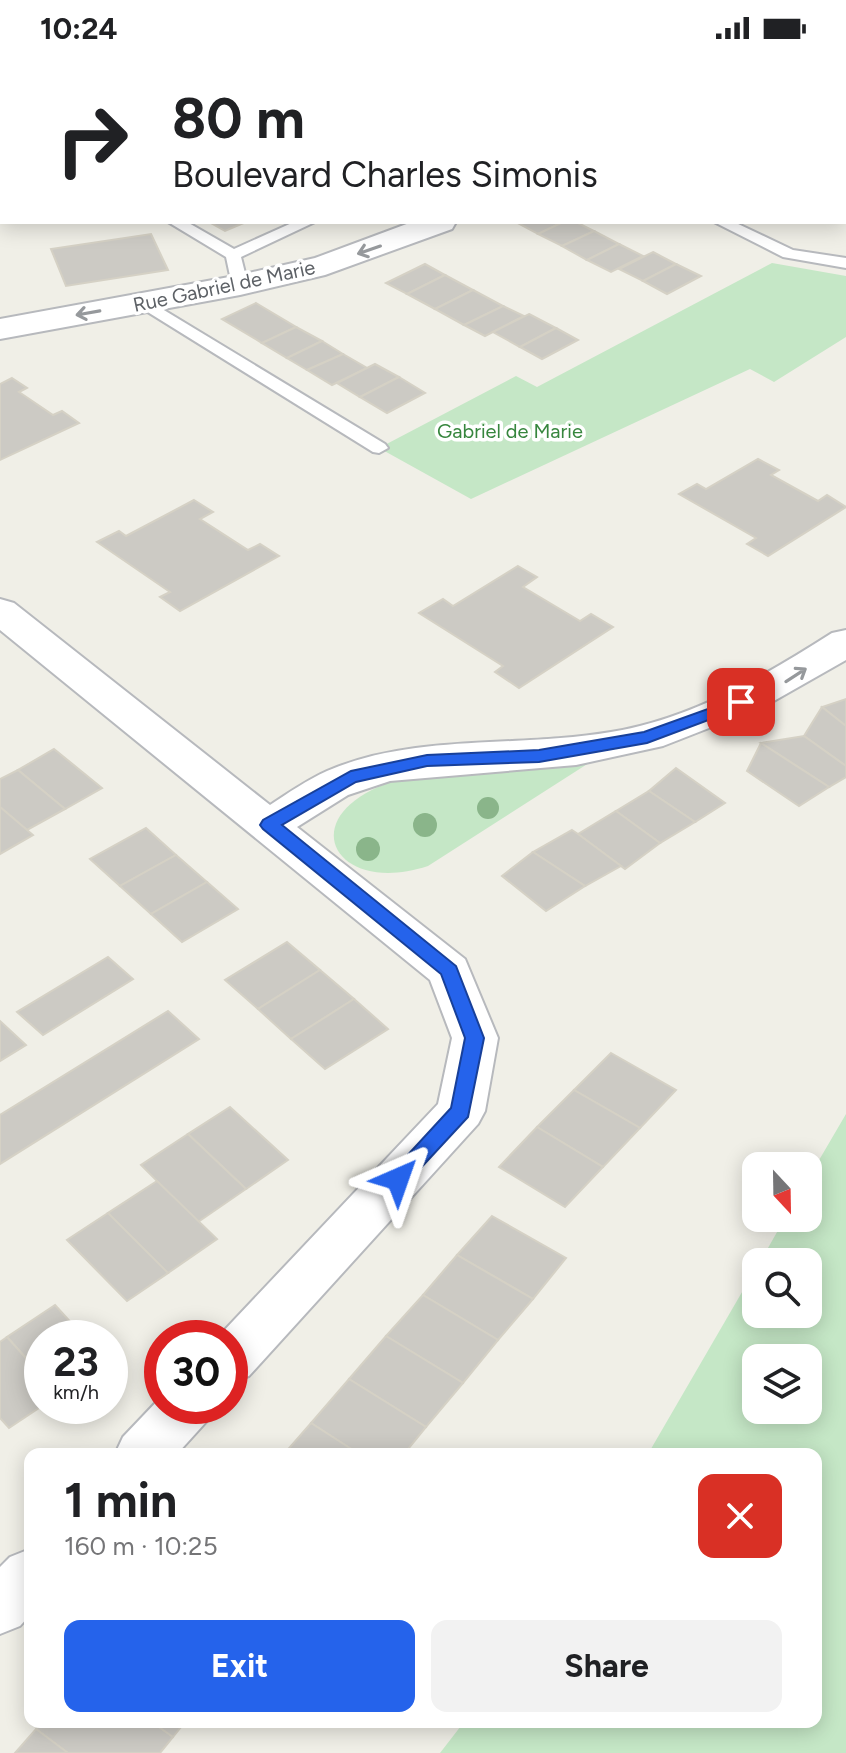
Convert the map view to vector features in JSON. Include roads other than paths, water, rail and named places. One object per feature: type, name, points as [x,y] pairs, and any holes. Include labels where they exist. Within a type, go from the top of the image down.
[{"type":"street","name":"Rue Gabriel de Marie","points":[[0,329],[144,303],[236,270],[325,265],[436,224]]},
{"type":"street","points":[[0,611],[449,971],[475,1038],[461,1111],[248,1341]]},
{"type":"street","points":[[269,825],[351,777],[427,760],[539,756],[647,737],[719,712],[784,683],[846,642]]},
{"type":"street","points":[[148,1448],[170,1424]]},
{"type":"street","points":[[0,1607],[24,1581]]},
{"type":"lane","points":[[178,224],[236,270],[304,224]]},
{"type":"lane","points":[[726,224],[789,254],[846,263]]},
{"type":"lane","points":[[825,260],[846,243]]},
{"type":"lane","points":[[144,303],[379,448]]},
{"type":"park label","name":"Gabriel de Marie","points":[[510,431]]}]
